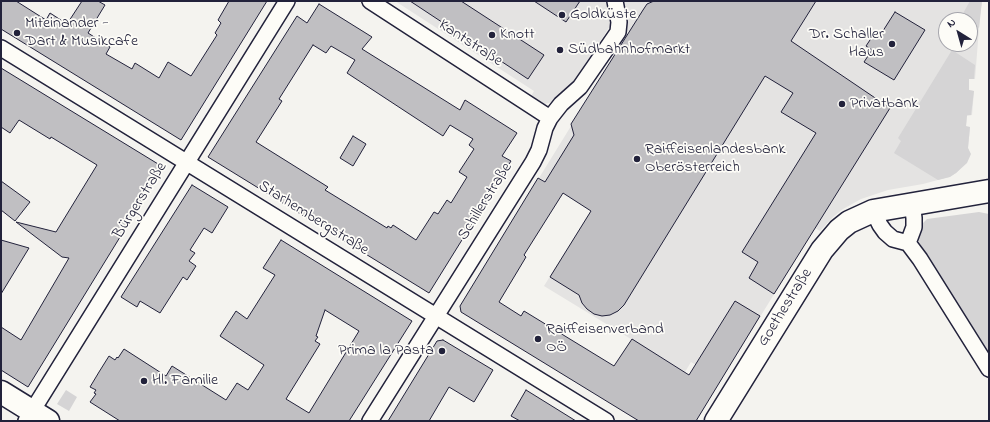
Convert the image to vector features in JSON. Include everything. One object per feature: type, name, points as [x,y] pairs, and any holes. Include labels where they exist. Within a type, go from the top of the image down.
[{"type":"street","name":"Bürgerstraße","points":[[35,418],[186,162],[287,1]]},
{"type":"street","name":"Kantstraße","points":[[370,1],[550,118]]},
{"type":"street","name":"Schillerstraße","points":[[370,421],[533,162],[539,150],[545,128],[550,118],[561,104],[580,87],[618,32],[619,22],[615,1]]},
{"type":"street","name":"Starhembergstraße","points":[[1,48],[606,421]]},
{"type":"street","name":"Goethestraße","points":[[716,421],[822,250],[839,230],[849,222],[873,211],[912,203],[989,191]]},
{"type":"street","points":[[908,244],[914,227],[912,203]]},
{"type":"street","points":[[873,211],[880,224],[893,239],[908,244],[920,259],[989,369]]},
{"type":"street","points":[[1,392],[35,418]]},
{"type":"shaded area","name":"Südbahnhofmarkt","points":[[395,1],[610,1],[611,22],[610,26],[571,86],[552,102],[541,105],[530,98],[534,91]]},
{"type":"shaded area","points":[[622,1],[982,1],[978,41],[978,12],[938,12],[938,52],[977,52],[975,79],[969,79],[969,90],[974,91],[972,115],[967,116],[966,127],[970,127],[968,148],[970,154],[966,163],[956,173],[949,177],[923,184],[888,190],[861,199],[843,209],[820,231],[815,228],[721,380],[691,362],[685,372],[544,286],[591,210],[539,178],[629,32],[624,29],[625,13]]},
{"type":"shaded area","points":[[970,1],[982,1],[979,28],[978,12],[964,12]]},
{"type":"shaded area","points":[[951,52],[955,52],[975,65],[974,79],[969,79],[969,90],[974,91],[971,115],[967,115],[966,126],[970,127],[968,148],[971,154],[967,163],[950,177],[938,180],[894,153],[901,141],[898,138]]},
{"type":"shaded area","points":[[979,212],[989,214],[989,354],[930,262],[919,242],[918,236],[921,225],[927,219]]},
{"type":"shaded area","points":[[66,390],[77,397],[69,411],[57,404]]},
{"type":"building","points":[[1,1],[16,1],[46,20],[50,13],[67,24],[82,1],[98,1],[105,5],[88,33],[110,47],[106,54],[132,69],[135,63],[159,78],[168,62],[191,76],[217,35],[215,33],[221,23],[218,20],[229,1],[267,1],[181,140],[1,29]]},
{"type":"building","points":[[410,1],[461,1],[544,55],[528,79]]},
{"type":"building","name":"Goldküste","points":[[534,1],[580,1],[566,22]]},
{"type":"building","name":"Raiffeisenlandesbank Oberösterreich","points":[[654,1],[816,1],[791,41],[890,108],[774,294],[749,278],[758,262],[742,252],[816,133],[781,112],[793,93],[765,76],[624,305],[618,311],[610,315],[602,316],[594,314],[582,303],[579,295],[550,277],[591,211],[563,193],[524,255],[526,257],[499,302],[521,316],[524,311],[614,366],[632,339],[689,375],[735,301],[760,316],[696,421],[639,421],[461,312],[460,306],[538,178],[545,182],[574,135],[571,124],[647,4]]},
{"type":"building","points":[[319,4],[372,37],[362,49],[460,110],[465,100],[517,133],[502,156],[511,161],[429,293],[208,157],[297,16],[307,23]],"holes":[[[313,45],[326,53],[331,46],[355,60],[347,73],[443,136],[450,125],[473,139],[469,145],[474,149],[459,172],[467,177],[451,203],[447,200],[438,214],[434,212],[416,240],[393,225],[391,228],[388,226],[387,228],[325,190],[328,187],[256,142],[282,101],[279,99]]]},
{"type":"building","name":"Dr. Schaller Haus","points":[[895,12],[925,30],[894,80],[864,62],[872,50],[866,46],[876,31],[881,34]]},
{"type":"building","points":[[1,68],[163,167],[28,387],[1,370],[1,327],[21,340],[69,258],[62,257],[16,222],[56,232],[97,165],[51,137],[50,139],[19,120],[10,133],[1,127]]},
{"type":"building","points":[[353,136],[366,144],[353,166],[340,158]]},
{"type":"building","points":[[1,181],[30,202],[15,221],[1,210]]},
{"type":"building","points":[[192,185],[228,207],[212,233],[204,228],[190,250],[195,253],[189,261],[196,266],[187,280],[183,277],[160,313],[140,301],[137,307],[121,297]]},
{"type":"building","points":[[1,240],[29,248],[1,294]]},
{"type":"building","points":[[281,240],[412,321],[349,421],[120,421],[90,402],[96,394],[94,393],[96,390],[90,387],[109,356],[115,360],[124,349],[166,376],[172,366],[226,400],[237,383],[248,390],[264,365],[220,336],[236,311],[247,319],[275,275],[263,268]],"holes":[[[325,310],[359,331],[309,413],[286,399],[320,344],[315,341],[318,337],[316,336]]]},
{"type":"building","points":[[443,340],[493,370],[474,402],[449,387],[429,421],[388,421],[437,341]]},
{"type":"building","points":[[526,390],[576,421],[520,421],[511,416]]},
{"type":"place","name":"Goldküste","points":[[562,15]]},
{"type":"place","name":"Miteinander - Dart & Musikcafe","points":[[17,33]]},
{"type":"place","name":"Knott","points":[[492,35]]},
{"type":"place","name":"Dr. Schaller Haus","points":[[892,44]]},
{"type":"place","name":"Südbahnhofmarkt","points":[[560,50]]},
{"type":"place","name":"Privatbank","points":[[842,104]]},
{"type":"place","name":"Raiffeisenlandesbank Oberösterreich","points":[[637,159]]},
{"type":"place","name":"Raiffeisenverband OÖ","points":[[538,339]]},
{"type":"place","name":"Prima la Pasta","points":[[442,351]]},
{"type":"place","name":"Hl. Familie","points":[[144,381]]}]
